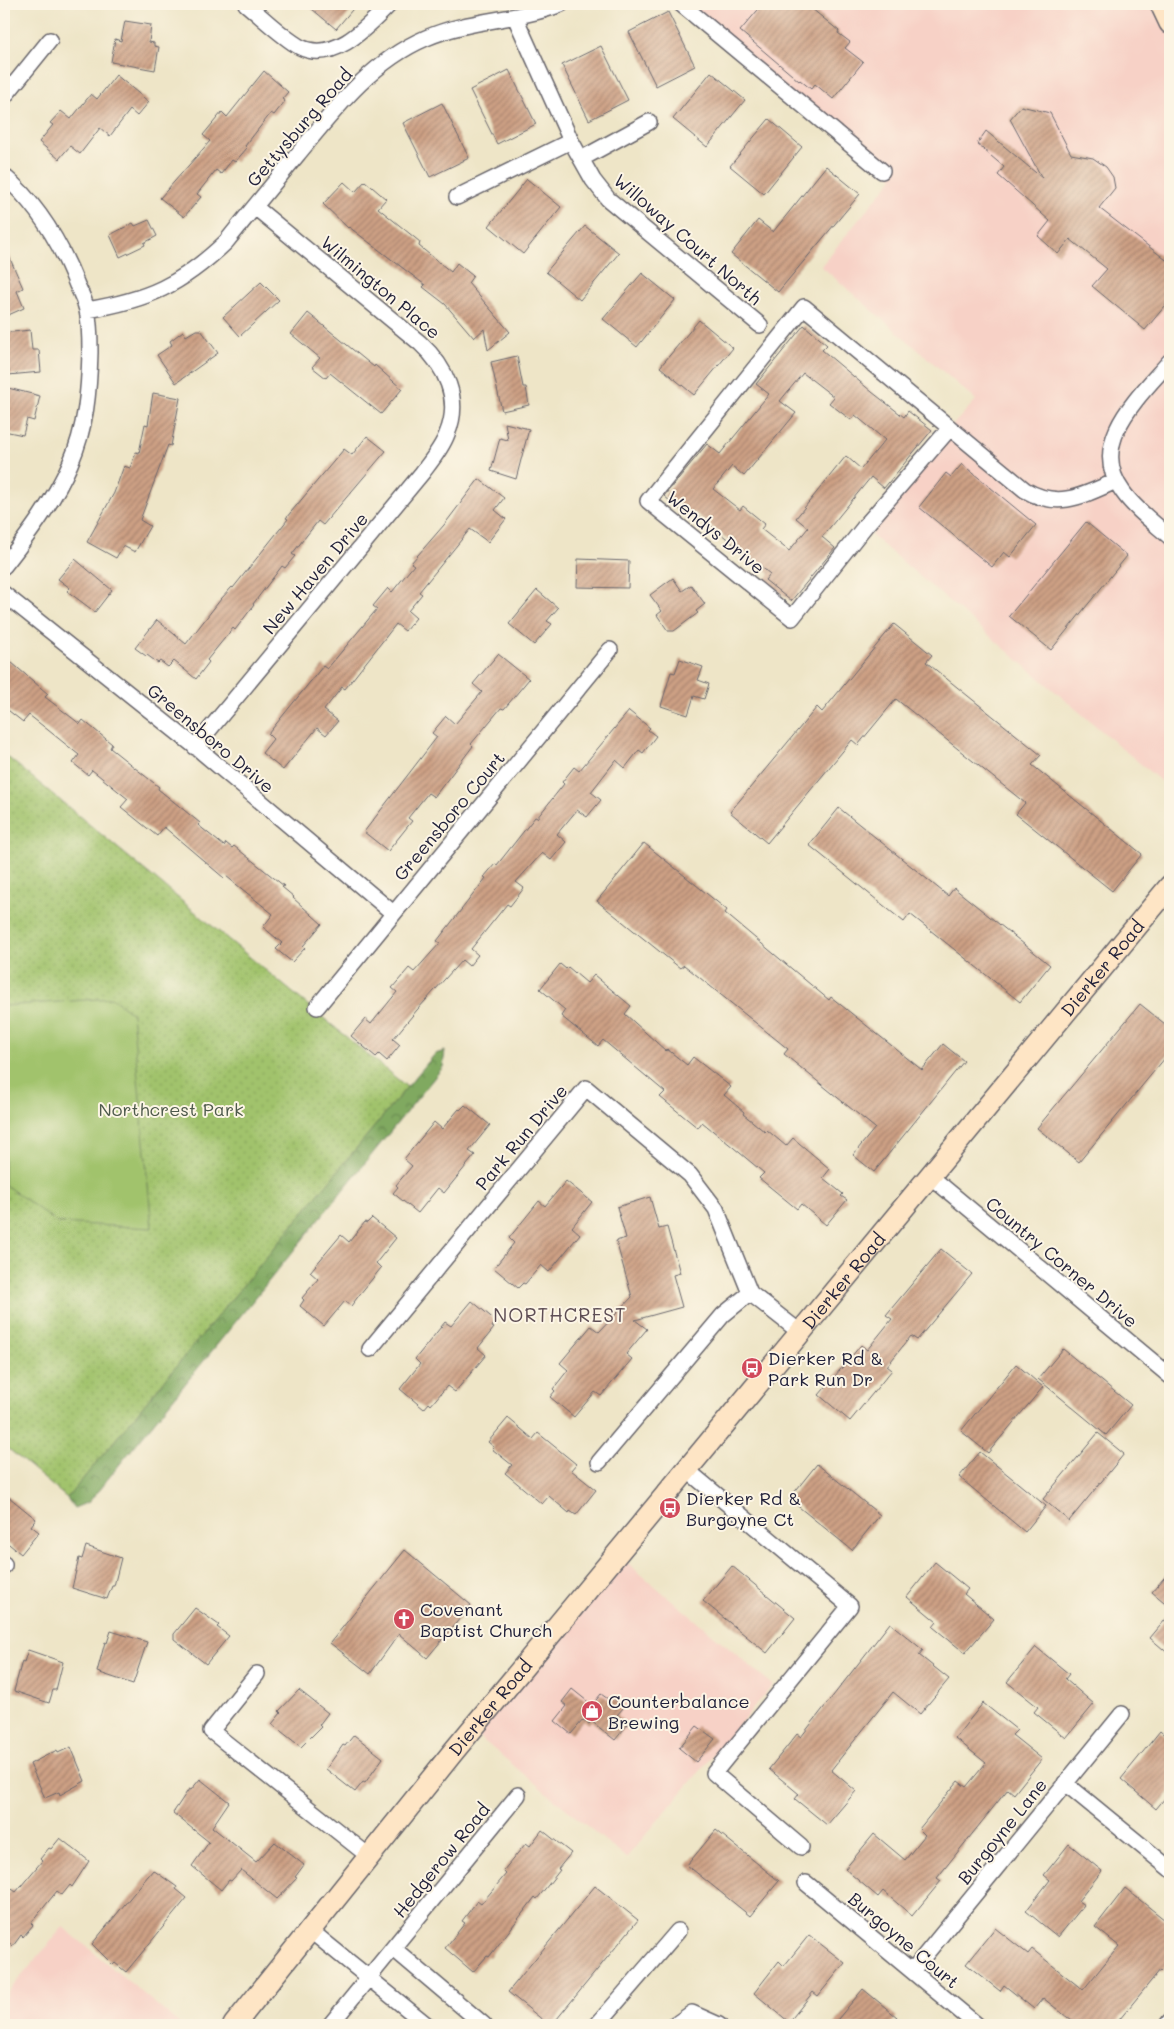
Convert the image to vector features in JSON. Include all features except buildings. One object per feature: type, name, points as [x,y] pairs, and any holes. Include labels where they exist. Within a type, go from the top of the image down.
[{"type":"street","points":[[246,4],[300,47],[316,52],[336,48],[354,37],[390,4]]},
{"type":"street","points":[[681,4],[882,171]]},
{"type":"street","points":[[1161,4],[1170,22]]},
{"type":"street","name":"Gettysburg Road","points":[[87,310],[138,299],[177,282],[216,251],[255,207],[331,114],[372,72],[407,47],[452,28],[515,17],[552,5]]},
{"type":"street","name":"Willoway Court North","points":[[515,17],[571,141],[593,180],[608,198],[760,325]]},
{"type":"street","points":[[4,97],[50,40]]},
{"type":"street","points":[[581,159],[649,122]]},
{"type":"street","points":[[456,197],[571,141]]},
{"type":"street","points":[[4,176],[29,201],[50,229],[69,263],[87,310],[90,333],[89,382],[83,428],[70,464],[53,497],[28,536],[4,566]]},
{"type":"street","name":"Wilmington Place","points":[[255,207],[420,342],[434,356],[442,368],[450,389],[452,416]]},
{"type":"street","name":"Wendys Drive","points":[[950,428],[866,525],[792,618],[648,501],[804,307],[1025,490],[1038,498],[1066,500],[1082,496],[1116,481]]},
{"type":"street","points":[[1170,361],[1122,418],[1115,432],[1110,458],[1116,481],[1130,501],[1170,537]]},
{"type":"street","name":"New Haven Drive","points":[[195,747],[422,473],[448,433],[452,416]]},
{"type":"street","name":"Greensboro Drive","points":[[4,594],[195,747],[393,913]]},
{"type":"street","name":"Greensboro Court","points":[[317,1007],[610,650]]},
{"type":"street","name":"Dierker Road","points":[[234,2025],[453,1752],[1170,886]]},
{"type":"street","name":"Park Run Drive","points":[[370,1348],[586,1088],[690,1174],[716,1209],[750,1293],[801,1333]]},
{"type":"street","name":"Country Corner Drive","points":[[930,1176],[1170,1376]]},
{"type":"street","points":[[600,1462],[723,1314],[750,1293]]},
{"type":"street","points":[[687,1470],[850,1606],[714,1773],[800,1847]]},
{"type":"street","points":[[257,1674],[211,1731],[370,1856]]},
{"type":"street","name":"Burgoyne Lane","points":[[912,1972],[1122,1714]]},
{"type":"street","points":[[1065,1783],[1170,1868]]},
{"type":"street","name":"Hedgerow Road","points":[[330,2025],[518,1795]]},
{"type":"street","name":"Burgoyne Court","points":[[806,1883],[978,2025]]},
{"type":"street","points":[[311,1930],[426,2025]]},
{"type":"street","points":[[597,2025],[678,1931]]},
{"type":"street","points":[[394,1949],[484,2025]]},
{"type":"street","points":[[675,2025],[692,2013],[719,2025]]},
{"type":"street","points":[[1167,2025],[1170,2021]]},
{"type":"shaded area","points":[[681,4],[1161,4],[1170,23],[1170,789],[871,535],[950,428],[976,400],[821,266],[893,178]]},
{"type":"shaded area","points":[[618,1555],[773,1685],[626,1858],[474,1733]]},
{"type":"shaded area","points":[[63,1927],[181,2025],[4,2025],[4,1997]]},
{"type":"green space","name":"Northcrest Park","points":[[4,754],[407,1087],[67,1498],[4,1445]]},
{"type":"green space","points":[[112,998],[132,1013],[152,1228],[58,1223],[4,1184],[4,1006]]},
{"type":"green space","points":[[445,1051],[443,1067],[89,1502],[74,1508],[67,1498],[407,1087],[435,1054]]},
{"type":"place","name":"Dierker Rd & Park Run Dr","points":[[752,1368]]},
{"type":"place","name":"Dierker Rd & Burgoyne Ct","points":[[670,1508]]},
{"type":"place","name":"Covenant Baptist Church","points":[[404,1619]]},
{"type":"place","name":"Counterbalance Brewing","points":[[592,1711]]},
{"type":"district","name":"NORTHCREST","points":[[560,1314]]}]
